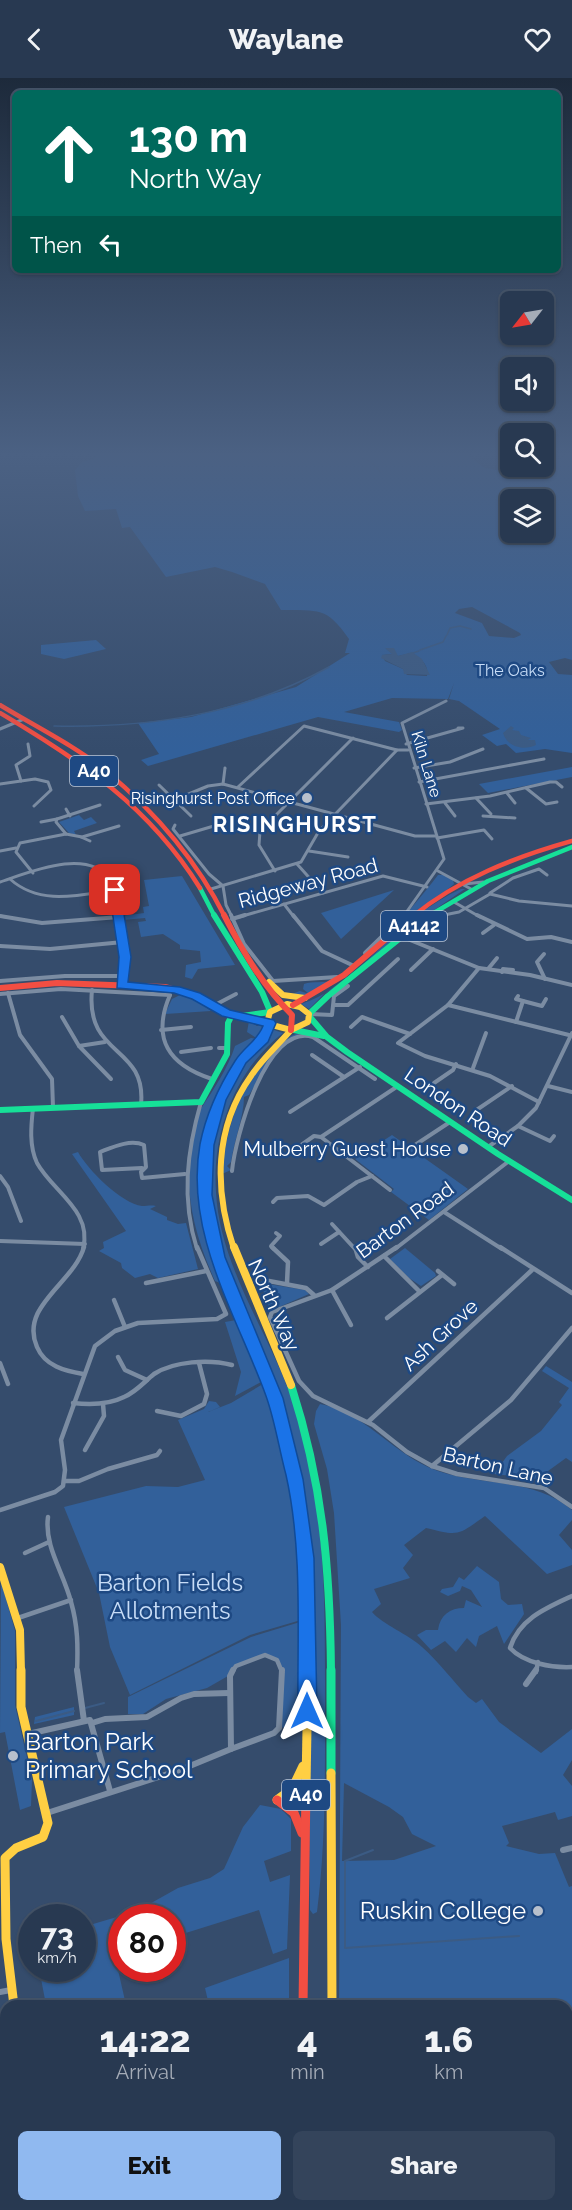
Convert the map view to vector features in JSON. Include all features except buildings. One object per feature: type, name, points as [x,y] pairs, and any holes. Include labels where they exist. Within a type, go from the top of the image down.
[{"type":"main road","name":"A40","points":[[0,705],[9,710],[28,730],[95,771],[138,804],[192,875],[228,941],[266,996],[270,1011]]},
{"type":"main road","name":"A40","points":[[0,714],[17,721],[105,770],[178,844],[211,889],[235,942],[258,972],[271,984]]},
{"type":"main road","name":"A4142","points":[[292,1005],[318,995],[355,968],[420,910],[463,884],[521,857],[572,841]]},
{"type":"main road","name":"A4142","points":[[309,1016],[322,999],[362,971],[412,927],[452,900],[483,882],[528,862],[572,847]]},
{"type":"main road","name":"London Road","points":[[0,988],[57,983],[176,989],[196,996],[235,1016],[270,1023],[278,1029],[307,1030],[327,1037]]},
{"type":"main road","points":[[271,984],[290,997],[318,995]]},
{"type":"main road","points":[[271,984],[276,993],[309,1016]]},
{"type":"main road","points":[[271,984],[282,1005],[292,1015],[293,1030]]},
{"type":"main road","points":[[0,1109],[201,1102],[228,1048],[227,1024],[235,1016],[270,1011],[282,1005],[292,1005]]},
{"type":"main road","points":[[270,1011],[270,1023]]},
{"type":"main road","name":"North Way","points":[[309,1016],[304,1026],[293,1030],[265,1053],[238,1095],[222,1146],[220,1194],[232,1253],[286,1372],[311,1450],[324,1506],[331,1613],[332,2000]]},
{"type":"main road","name":"London Road","points":[[309,1016],[327,1037],[365,1064],[509,1161],[572,1200]]},
{"type":"main road","name":"North Way","points":[[270,1023],[264,1039],[241,1061],[220,1100],[207,1145],[205,1195],[218,1257],[264,1368],[284,1430],[299,1508],[306,1585],[307,1752]]},
{"type":"main road","points":[[0,1568],[18,1618],[21,1707],[46,1814],[46,1835],[37,1841],[12,1848],[5,1858],[2,1870],[3,1928],[13,2000]]},
{"type":"main road","name":"A40","points":[[303,2000],[307,1752]]},
{"type":"main road","points":[[305,1848],[295,1813],[288,1804],[277,1800],[292,1789],[298,1780],[307,1752]]},
{"type":"street","name":"Kiln Lane","points":[[438,871],[444,859],[406,744],[402,723],[446,702]]},
{"type":"street","points":[[0,728],[17,721]]},
{"type":"street","points":[[238,787],[304,726],[397,750],[408,750]]},
{"type":"street","points":[[406,744],[427,735],[458,728]]},
{"type":"street","points":[[275,871],[259,845],[257,837],[263,827],[353,738]]},
{"type":"street","points":[[21,781],[16,765],[30,756],[28,744]]},
{"type":"street","points":[[414,768],[447,762],[463,757],[474,750],[483,749]]},
{"type":"street","points":[[211,889],[297,864],[309,851],[315,835],[397,750]]},
{"type":"street","points":[[419,782],[544,759]]},
{"type":"street","points":[[223,784],[225,768]]},
{"type":"street","points":[[95,771],[88,776],[93,784],[101,787],[111,784]]},
{"type":"street","points":[[0,784],[39,779],[50,785],[51,790],[36,800],[34,806]]},
{"type":"street","points":[[426,804],[475,798],[550,782],[556,782],[562,787]]},
{"type":"street","points":[[174,800],[208,786],[223,784],[414,836],[437,837],[484,830],[492,839]]},
{"type":"street","points":[[159,785],[191,816]]},
{"type":"street","points":[[525,788],[546,804],[557,802]]},
{"type":"street","points":[[506,792],[515,802]]},
{"type":"street","points":[[475,798],[491,814]]},
{"type":"street","points":[[445,803],[455,816]]},
{"type":"street","points":[[41,822],[70,816],[100,805]]},
{"type":"street","points":[[66,809],[70,816]]},
{"type":"street","points":[[483,816],[491,814],[515,818]]},
{"type":"street","points":[[180,836],[203,827],[225,824],[224,818],[218,816]]},
{"type":"street","points":[[57,819],[66,834]]},
{"type":"street","points":[[175,825],[173,829],[205,870],[223,886],[226,905],[244,944],[271,984],[328,980],[352,965],[407,913],[438,871],[471,889]]},
{"type":"street","points":[[81,837],[115,830],[119,826]]},
{"type":"street","points":[[0,851],[16,848],[27,840],[66,834],[90,841]]},
{"type":"street","points":[[16,848],[16,853],[33,873]]},
{"type":"street","points":[[309,851],[348,857]]},
{"type":"street","points":[[297,864],[323,893]]},
{"type":"street","points":[[0,882],[60,865],[85,865],[108,875],[115,890],[123,942],[121,985]]},
{"type":"street","points":[[309,1016],[329,1017],[334,1013],[334,996],[433,917],[455,913],[489,894],[500,885],[529,871],[539,869],[548,875]]},
{"type":"street","name":"Ridgeway Road","points":[[232,919],[383,876],[427,887]]},
{"type":"street","points":[[10,879],[23,890],[43,896],[115,890]]},
{"type":"street","points":[[463,884],[483,882]]},
{"type":"street","points":[[489,894],[537,903],[572,906]]},
{"type":"street","points":[[452,900],[495,925],[534,940],[552,937],[572,942]]},
{"type":"street","points":[[284,904],[322,951],[352,965]]},
{"type":"street","points":[[0,916],[42,923],[119,917]]},
{"type":"street","points":[[483,933],[495,925]]},
{"type":"street","points":[[405,938],[479,968],[570,985],[572,992]]},
{"type":"street","points":[[0,946],[50,950],[123,942]]},
{"type":"street","points":[[411,970],[433,949]]},
{"type":"street","points":[[544,954],[537,962],[545,979]]},
{"type":"street","points":[[488,970],[497,958]]},
{"type":"street","points":[[335,1005],[348,1005],[392,962],[398,959]]},
{"type":"street","points":[[412,962],[417,964]]},
{"type":"street","points":[[479,968],[448,1005],[398,1043],[419,1054],[472,1068],[512,1086],[539,1102]]},
{"type":"street","points":[[502,972],[503,969],[513,970]]},
{"type":"street","points":[[0,981],[65,975],[123,976]]},
{"type":"street","points":[[0,994],[40,989],[170,995]]},
{"type":"street","points":[[176,989],[170,995],[162,1015],[161,1030],[165,1045],[179,1063],[194,1073],[212,1079]]},
{"type":"street","points":[[92,990],[91,1013],[105,1042],[139,1076],[141,1105]]},
{"type":"street","points":[[9,993],[20,1035],[53,1082],[53,1108]]},
{"type":"street","points":[[212,1006],[236,994]]},
{"type":"street","points":[[518,996],[516,999],[543,1006],[546,999]]},
{"type":"street","points":[[516,1022],[523,1001]]},
{"type":"street","points":[[448,1005],[571,1034],[539,1102],[518,1126],[488,1147]]},
{"type":"street","points":[[62,1017],[79,1046],[111,1079]]},
{"type":"street","points":[[351,1027],[362,1017],[410,1034]]},
{"type":"street","points":[[161,1030],[191,1027]]},
{"type":"street","points":[[472,1068],[486,1033]]},
{"type":"street","name":"London Road","points":[[232,1171],[237,1135],[255,1087],[290,1041],[306,1035],[315,1038],[375,1078]]},
{"type":"street","points":[[79,1046],[105,1042]]},
{"type":"street","points":[[181,1052],[211,1048]]},
{"type":"street","points":[[219,1048],[228,1048]]},
{"type":"street","points":[[312,1055],[344,1077]]},
{"type":"street","points":[[290,1112],[365,1064]]},
{"type":"street","points":[[434,1083],[453,1070],[456,1064]]},
{"type":"street","points":[[321,1137],[398,1086]]},
{"type":"street","points":[[475,1111],[512,1086]]},
{"type":"street","points":[[548,1086],[572,1092]]},
{"type":"street","points":[[0,1510],[55,1492],[64,1481],[61,1443],[83,1374],[95,1346],[125,1327],[152,1321],[225,1317],[224,1308],[206,1271],[188,1218],[185,1174],[190,1137],[201,1102]]},
{"type":"street","points":[[33,1108],[30,1134],[36,1161],[45,1176],[76,1208],[84,1227],[85,1244],[75,1270],[40,1307],[34,1319],[32,1334],[37,1350],[48,1362],[63,1370],[83,1374]]},
{"type":"street","points":[[412,1147],[450,1121]]},
{"type":"street","points":[[518,1126],[550,1141],[554,1136]]},
{"type":"street","points":[[287,1155],[314,1136],[321,1137],[390,1190]]},
{"type":"street","points":[[142,1168],[102,1170],[100,1152],[120,1144],[141,1143],[144,1145],[146,1167],[142,1168],[140,1175],[146,1179],[158,1175],[185,1174]]},
{"type":"street","name":"Barton Road","points":[[272,1312],[332,1290],[384,1256],[509,1161]]},
{"type":"street","points":[[0,1176],[21,1221]]},
{"type":"street","points":[[274,1198],[294,1199],[308,1196],[324,1204],[357,1182],[372,1176]]},
{"type":"street","points":[[0,1186],[6,1185]]},
{"type":"street","points":[[444,1212],[532,1270],[572,1293]]},
{"type":"street","points":[[332,1224],[354,1245],[358,1257],[368,1267]]},
{"type":"street","points":[[321,1244],[339,1232]]},
{"type":"street","points":[[276,1233],[280,1236],[271,1246],[288,1262],[287,1283]]},
{"type":"street","points":[[0,1241],[85,1244]]},
{"type":"street","points":[[384,1256],[419,1291]]},
{"type":"street","name":"Ash Grove","points":[[368,1422],[532,1270]]},
{"type":"street","points":[[147,1283],[206,1271]]},
{"type":"street","points":[[387,1318],[440,1273],[454,1284]]},
{"type":"street","points":[[269,1281],[306,1288],[314,1295]]},
{"type":"street","points":[[332,1290],[351,1325]]},
{"type":"street","points":[[114,1300],[125,1327]]},
{"type":"street","name":"Barton Lane","points":[[272,1312],[271,1322],[299,1381],[306,1390],[321,1400],[368,1422],[407,1452],[432,1466],[457,1474],[543,1488],[572,1507]]},
{"type":"street","points":[[432,1466],[511,1400],[572,1328]]},
{"type":"street","points":[[118,1357],[125,1370],[147,1380]]},
{"type":"street","points":[[0,1363],[8,1383]]},
{"type":"street","points":[[73,1403],[103,1404],[131,1394],[147,1380],[169,1367],[199,1363],[232,1365]]},
{"type":"street","points":[[157,1411],[164,1416],[184,1416],[204,1404],[207,1394],[199,1363]]},
{"type":"street","points":[[85,1450],[104,1416],[103,1404]]},
{"type":"street","points":[[64,1481],[79,1481],[108,1469],[160,1455]]},
{"type":"street","points":[[48,1518],[46,1533],[71,1600],[79,1635],[77,1678],[84,1721]]},
{"type":"street","points":[[25,1553],[49,1542]]},
{"type":"street","points":[[572,1596],[527,1621],[515,1634],[511,1651],[538,1662],[562,1668],[572,1667]]},
{"type":"street","points":[[18,1618],[71,1600]]},
{"type":"street","points":[[46,1814],[110,1791],[180,1770],[274,1733],[279,1728],[282,1669],[277,1660],[265,1655],[237,1666],[230,1676],[229,1742],[231,1749]]},
{"type":"street","points":[[526,1684],[536,1672],[538,1662]]},
{"type":"street","points":[[27,1734],[84,1721],[92,1723],[104,1718],[143,1718],[160,1713],[174,1701],[194,1694],[229,1693]]},
{"type":"street","points":[[92,1723],[110,1791]]},
{"type":"street","points":[[563,1850],[572,1848]]},
{"type":"street","points":[[0,1992],[12,1990]]},
{"type":"green space","name":"The Oaks","points":[[147,550],[572,550],[572,660],[565,658],[549,662],[558,674],[572,675],[572,753],[545,749],[516,753],[506,744],[497,746],[482,735],[500,729],[459,701],[449,699],[454,683],[448,699],[392,698],[344,712],[399,722],[402,730],[399,732],[318,717],[148,766],[141,760],[159,754],[138,723],[191,717],[296,687],[350,653],[345,653],[349,639],[334,621],[321,612],[281,610],[265,584],[215,567],[166,577]],"holes":[[[472,607],[521,635],[514,638],[489,636],[482,623],[455,613],[459,609]],[[386,649],[398,656],[411,653],[415,655],[425,665],[427,676],[407,675],[403,669],[385,661],[382,655],[393,654]]]},
{"type":"green space","points":[[96,640],[106,649],[64,659],[41,654],[41,645]]},
{"type":"green space","points":[[572,767],[572,777],[488,793],[479,784]]},
{"type":"green space","points":[[79,815],[84,820],[91,817],[97,823],[74,831],[76,835],[69,833],[59,822]]},
{"type":"green space","points":[[438,875],[446,875],[453,880],[454,884],[413,914],[361,961],[403,917]]},
{"type":"green space","points":[[182,876],[235,965],[198,969],[192,979],[185,977],[186,965],[201,962],[200,951],[180,949],[180,945],[163,934],[141,937],[138,922],[146,921],[145,918],[123,920],[122,916],[144,913],[143,907],[149,906],[144,880]]},
{"type":"green space","points":[[465,889],[409,927],[351,975],[418,915],[444,898]]},
{"type":"green space","points":[[394,890],[341,939],[321,913]]},
{"type":"green space","points":[[343,975],[321,989],[309,994],[303,989],[304,984],[332,981]]},
{"type":"green space","points":[[300,991],[308,994],[304,995],[289,995]]},
{"type":"green space","points":[[327,992],[309,1009],[301,1004],[318,997]]},
{"type":"green space","points":[[180,995],[197,1001],[211,1011],[165,1014],[172,999]]},
{"type":"green space","points":[[249,1021],[257,1026],[260,1025],[257,1023],[261,1025],[262,1035],[238,1060],[220,1090],[209,1123],[200,1171],[205,1224],[212,1249],[233,1300],[235,1312],[220,1283],[215,1281],[195,1227],[189,1190],[189,1172],[193,1133],[200,1110],[225,1070],[235,1046],[251,1038],[258,1039],[247,1032]]},
{"type":"green space","points":[[271,1029],[283,1033],[252,1065],[230,1104],[218,1147],[216,1192],[220,1221],[237,1277],[275,1358],[296,1412],[306,1448],[318,1519],[325,1626],[325,1780],[320,1886],[317,1912],[313,1914],[310,1910],[305,1529],[291,1444],[283,1411],[219,1250],[211,1220],[207,1190],[210,1148],[224,1098],[243,1064],[263,1044]]},
{"type":"green space","points":[[300,1033],[273,1052],[289,1037]]},
{"type":"green space","points":[[271,1054],[273,1055],[249,1095],[244,1097],[231,1162],[227,1166],[231,1170],[222,1174],[227,1140],[237,1107],[252,1077]]},
{"type":"green space","points":[[392,1135],[468,1189],[429,1220],[391,1192],[394,1189],[355,1159]]},
{"type":"green space","points":[[78,1152],[97,1176],[115,1193],[134,1204],[156,1206],[150,1209],[167,1217],[167,1220],[178,1224],[186,1223],[198,1269],[158,1278],[150,1274],[135,1278],[122,1268],[121,1263],[99,1251],[104,1248],[103,1242],[126,1231],[72,1154]]},
{"type":"green space","points":[[405,1248],[436,1276],[421,1286],[409,1278],[390,1259]]},
{"type":"green space","points":[[261,1281],[267,1281],[268,1284],[305,1290],[309,1294],[270,1311],[261,1284]]},
{"type":"green space","points":[[236,1320],[263,1381],[235,1396],[241,1372],[225,1322]]},
{"type":"green space","points":[[546,1366],[572,1382],[572,1462],[566,1458],[537,1479],[494,1474],[507,1456],[541,1431],[562,1405],[559,1402],[569,1388],[542,1371]]},
{"type":"green space","name":"Barton Fields Allotments","points":[[263,1384],[291,1475],[290,1493],[299,1535],[303,1616],[301,1620],[250,1635],[130,1695],[110,1647],[99,1593],[64,1507],[146,1486],[178,1487],[205,1480],[178,1420],[204,1409],[209,1401],[216,1402],[220,1407],[208,1412],[231,1403]]},
{"type":"green space","points":[[320,1404],[335,1408],[363,1423],[414,1460],[428,1467],[465,1478],[539,1491],[572,1510],[572,1520],[559,1535],[572,1550],[572,1565],[547,1574],[485,1516],[463,1531],[452,1533],[426,1528],[404,1545],[413,1555],[403,1568],[410,1578],[374,1589],[381,1604],[372,1612],[422,1647],[468,1697],[476,1703],[482,1699],[499,1722],[541,1753],[572,1729],[572,1760],[563,1775],[572,1786],[572,1816],[558,1820],[555,1812],[502,1826],[509,1843],[506,1846],[539,1854],[555,1853],[569,1887],[572,1886],[572,2000],[339,2000],[341,1625],[334,1513],[327,1469],[314,1424],[316,1411]],"holes":[[[344,1783],[403,1817],[412,1834],[436,1846],[394,1860],[342,1861]]]},
{"type":"green space","points":[[477,1566],[499,1582],[501,1599],[508,1605],[522,1604],[524,1614],[504,1644],[497,1626],[479,1636],[476,1647],[467,1638],[456,1652],[445,1641],[431,1650],[417,1635],[426,1630],[438,1630],[443,1616],[454,1609],[464,1608],[466,1600],[482,1607],[471,1590],[462,1586],[460,1591],[448,1596],[440,1592],[442,1589],[453,1587],[459,1577],[464,1580]]},
{"type":"green space","points":[[1,1581],[15,1631],[15,1705],[32,1780],[31,1806],[20,1810],[5,1732],[0,1733]]},
{"type":"green space","points":[[300,1622],[296,1726],[279,1728],[282,1669],[277,1660],[265,1655],[237,1666],[228,1676],[207,1688],[166,1699],[143,1714],[128,1714],[128,1697],[251,1637]]},
{"type":"green space","points":[[74,1707],[74,1715],[34,1724],[35,1717]]},
{"type":"green space","points":[[260,1805],[281,1809],[291,1819],[291,1851],[264,1861],[270,1882],[290,1875],[287,1949],[273,1954],[259,1910],[186,1933],[186,1904],[149,1904],[178,1888],[210,1878],[224,1869],[243,1827]]},
{"type":"green space","points":[[108,1920],[108,1982],[121,1982],[125,2000],[45,2000],[42,1982],[96,1982],[96,1923]]},
{"type":"green space","points":[[289,1958],[289,2000],[208,2000],[205,1988]]},
{"type":"shaded area","points":[[385,648],[394,648],[398,656],[412,652],[422,659],[430,675],[404,674],[403,669],[381,658],[382,655],[392,654]]},
{"type":"shaded area","points":[[511,726],[514,728],[512,730],[531,738],[528,740],[535,740],[536,745],[521,748],[508,742],[503,733]]},
{"type":"waterway","points":[[447,635],[450,628],[460,626],[471,629]]},
{"type":"waterway","points":[[420,650],[443,642],[446,636]]},
{"type":"waterway","points":[[413,653],[419,651]]},
{"type":"waterway","points":[[54,726],[126,724],[196,715],[264,696],[329,667]]},
{"type":"waterway","points":[[85,1708],[104,1703]]},
{"type":"waterway","points":[[36,1721],[74,1711]]},
{"type":"waterway","points":[[373,1850],[345,1861],[345,1948],[519,1936]]},
{"type":"traffic: fast","points":[[309,1014],[405,933],[449,902],[529,862],[572,847]]},
{"type":"traffic: fast","points":[[200,888],[228,941],[262,992],[270,1011]]},
{"type":"traffic: fast","points":[[242,1016],[270,1012]]},
{"type":"traffic: fast","points":[[0,1110],[201,1102],[227,1054],[228,1023],[232,1015]]},
{"type":"traffic: fast","points":[[310,1017],[327,1037],[347,1052],[498,1154],[572,1200]]},
{"type":"traffic: fast","points":[[270,1023],[260,1041],[240,1062],[221,1098],[211,1131],[206,1160],[205,1204],[209,1228],[224,1275],[271,1389],[282,1423],[289,1459]]},
{"type":"traffic: fast","points":[[294,1030],[324,1036]]},
{"type":"traffic: fast","points":[[291,1385],[307,1433],[318,1481],[325,1529],[331,1625],[331,1773]]},
{"type":"traffic: slow","points":[[269,982],[283,995],[305,998]]},
{"type":"traffic: slow","points":[[287,1004],[300,1007],[309,1014],[308,1022],[291,1030],[272,1025],[268,1019],[270,1012],[287,1004]]},
{"type":"traffic: slow","points":[[291,1030],[251,1076],[228,1120],[219,1162],[222,1204],[233,1246],[291,1385]]},
{"type":"traffic: slow","points":[[289,1459],[302,1533],[308,1650],[306,1786]]},
{"type":"traffic: slow","points":[[0,1567],[20,1630],[21,1707],[48,1823],[43,1837],[16,1848],[5,1858],[6,1939],[13,2000]]},
{"type":"traffic: slow","points":[[277,1800],[292,1789],[303,1766]]},
{"type":"traffic: slow","points":[[331,1773],[332,2000]]},
{"type":"traffic: jam","points":[[0,705],[105,770],[161,823],[211,889],[242,951],[273,996],[292,1015],[291,1030]]},
{"type":"traffic: jam","points":[[0,713],[86,767],[138,809],[182,859],[200,888]]},
{"type":"traffic: jam","points":[[293,1005],[328,987],[418,912],[453,888],[511,861],[572,841]]},
{"type":"traffic: jam","points":[[0,988],[57,983],[165,987],[196,996],[226,1014],[269,1023]]},
{"type":"traffic: jam","points":[[303,2000],[306,1786]]},
{"type":"traffic: jam","points":[[277,1800],[294,1813],[302,1833]]},
{"type":"place","name":"Risinghurst Post Office","points":[[307,798]]},
{"type":"place","name":"Mulberry Guest House","points":[[463,1149]]},
{"type":"place","name":"Barton Park Primary School","points":[[13,1756]]},
{"type":"place","name":"Ruskin College","points":[[538,1911]]},
{"type":"district","name":"RISINGHURST","points":[[295,824]]},
{"type":"route","points":[[115,890],[125,957],[121,985],[176,989],[196,996],[226,1014],[270,1023],[264,1039],[241,1061],[230,1078],[214,1114],[207,1145],[204,1181],[210,1229],[218,1257],[275,1398],[295,1479],[305,1558],[307,1711]]}]
